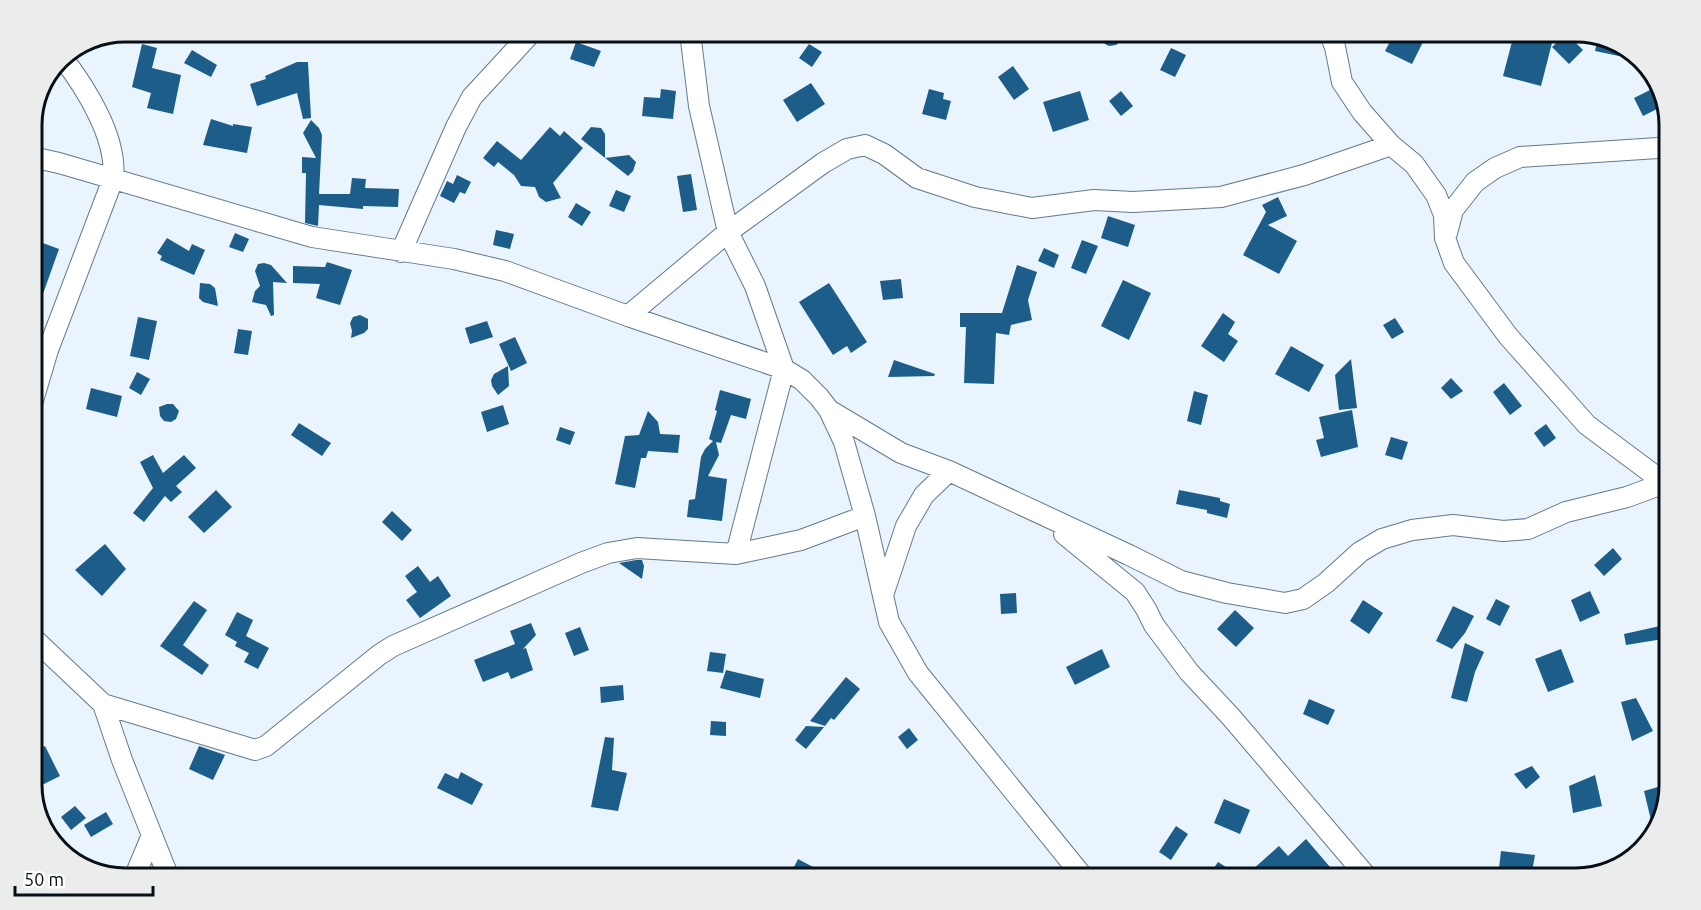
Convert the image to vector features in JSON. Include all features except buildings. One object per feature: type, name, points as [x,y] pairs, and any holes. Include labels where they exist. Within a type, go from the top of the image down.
[{"type":"street","points":[[401,252],[472,97],[523,42]]},
{"type":"street","points":[[691,42],[699,106],[728,232],[755,286],[784,369],[736,554]]},
{"type":"street","points":[[1338,42],[1342,82],[1362,112],[1391,145],[1414,164],[1436,195],[1444,215],[1445,238],[1454,263],[1508,336],[1587,424],[1659,479]]},
{"type":"street","points":[[42,343],[113,179],[115,165],[108,136],[87,94],[67,65]]},
{"type":"street","points":[[628,316],[728,232],[823,163],[848,149],[865,145],[884,154],[917,178],[975,197],[1032,207],[1094,200],[1133,202],[1221,197],[1304,175],[1391,145]]},
{"type":"street","points":[[1445,238],[1453,210],[1475,182],[1495,168],[1520,157],[1659,148]]},
{"type":"street","points":[[42,159],[312,237],[454,259],[505,271],[784,369],[802,381],[829,410],[844,442],[865,516],[889,622],[918,672],[1075,868]]},
{"type":"street","points":[[829,410],[901,453],[950,471],[1180,581],[1227,593],[1285,603],[1303,598],[1326,583],[1343,566],[1382,539],[1412,530],[1453,525],[1503,531],[1528,529],[1566,512],[1659,487]]},
{"type":"street","points":[[882,597],[906,526],[924,495],[950,471]]},
{"type":"street","points":[[1041,515],[1135,592],[1154,625],[1189,672],[1231,717],[1359,868]]},
{"type":"street","points":[[42,646],[103,704],[255,750],[266,746],[393,646],[581,563],[608,553],[637,548],[736,554],[801,540],[865,516]]},
{"type":"street","points":[[103,704],[122,760],[165,868]]},
{"type":"street","points":[[138,868],[152,835]]}]
